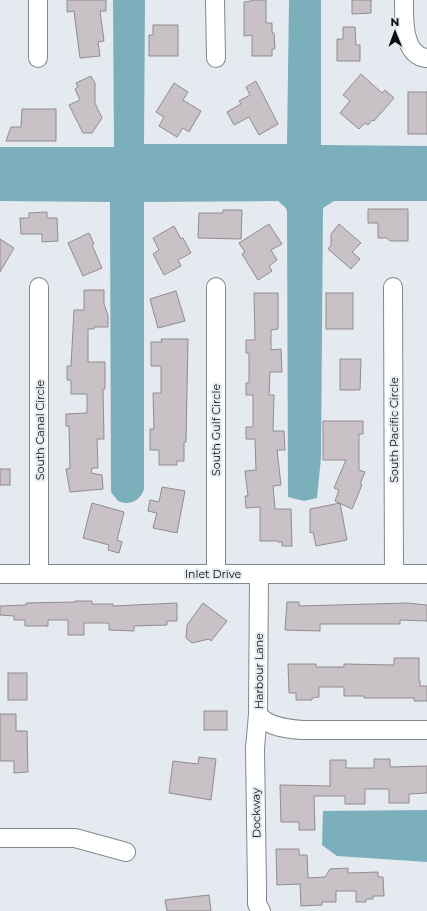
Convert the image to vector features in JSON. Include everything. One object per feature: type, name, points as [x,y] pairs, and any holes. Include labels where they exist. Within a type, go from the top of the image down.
[{"type":"street","points":[[38,0],[38,58]]},
{"type":"street","points":[[215,0],[216,58]]},
{"type":"street","points":[[404,0],[404,26],[411,48],[423,57],[427,58]]},
{"type":"street","name":"South Canal Circle","points":[[39,287],[39,573]]},
{"type":"street","name":"South Gulf Circle","points":[[216,287],[216,573]]},
{"type":"street","name":"South Pacific Circle","points":[[393,287],[394,573]]},
{"type":"street","name":"Inlet Drive","points":[[0,574],[427,574]]},
{"type":"street","name":"Harbour Lane","points":[[259,575],[258,714],[263,721],[289,729],[427,730]]},
{"type":"street","name":"Dockway","points":[[258,714],[254,748],[257,904],[261,911]]},
{"type":"street","points":[[0,838],[75,838],[126,852]]},
{"type":"water","points":[[113,0],[145,0],[144,144],[287,144],[289,0],[321,0],[321,145],[427,146],[427,201],[334,201],[323,208],[321,458],[317,498],[304,501],[288,497],[287,212],[286,208],[278,201],[144,202],[144,489],[140,497],[130,503],[118,501],[111,492],[110,202],[0,201],[0,147],[114,147]]},
{"type":"water","points":[[427,810],[427,862],[337,856],[322,845],[323,811]]},
{"type":"building","points":[[67,0],[106,0],[106,11],[100,11],[104,41],[98,42],[100,56],[80,58],[74,11],[67,12]]},
{"type":"building","points":[[251,0],[266,0],[266,23],[272,23],[272,33],[274,33],[275,49],[272,49],[272,56],[252,56],[252,35],[244,36],[244,2]]},
{"type":"building","points":[[352,0],[371,0],[371,13],[352,14]]},
{"type":"building","points":[[153,25],[178,25],[178,56],[149,56],[149,35],[153,35]]},
{"type":"building","points":[[343,27],[355,27],[356,45],[360,45],[360,61],[337,61],[337,39],[343,39]]},
{"type":"building","points":[[361,74],[382,93],[385,90],[394,98],[374,121],[372,120],[368,125],[365,123],[359,129],[340,113],[350,101],[343,95]]},
{"type":"building","points":[[91,76],[95,83],[95,103],[102,118],[92,133],[83,133],[69,105],[80,100],[75,89],[78,87],[76,83]]},
{"type":"building","points":[[256,81],[278,124],[259,135],[249,117],[234,125],[227,112],[241,104],[239,101],[250,95],[246,87]]},
{"type":"building","points":[[174,83],[188,92],[183,100],[201,111],[189,132],[183,128],[177,137],[159,126],[164,117],[156,112]]},
{"type":"building","points":[[408,92],[427,92],[427,134],[408,134]]},
{"type":"building","points":[[22,109],[56,109],[56,141],[6,141],[11,127],[21,127]]},
{"type":"building","points":[[368,209],[408,209],[408,241],[390,241],[387,238],[378,238],[378,223],[368,223]]},
{"type":"building","points":[[223,210],[242,210],[241,239],[198,238],[199,213],[223,213]]},
{"type":"building","points":[[47,212],[47,218],[57,218],[58,241],[42,242],[42,234],[21,234],[20,218],[29,218],[29,213]]},
{"type":"building","points":[[269,224],[282,244],[271,250],[277,260],[269,266],[272,271],[258,280],[242,254],[245,252],[239,243]]},
{"type":"building","points":[[339,224],[361,243],[352,252],[360,259],[351,269],[328,249],[331,245],[331,234]]},
{"type":"building","points":[[174,226],[181,239],[183,238],[191,253],[178,260],[181,266],[164,275],[153,254],[159,250],[153,238]]},
{"type":"building","points":[[89,233],[94,244],[92,245],[102,268],[83,276],[68,243]]},
{"type":"building","points":[[0,239],[14,248],[0,272]]},
{"type":"building","points":[[84,290],[104,290],[104,304],[108,316],[108,327],[94,327],[94,329],[88,329],[88,362],[105,362],[105,389],[103,389],[104,439],[97,439],[98,468],[92,468],[91,473],[102,475],[103,489],[70,492],[66,469],[70,468],[69,426],[66,426],[66,414],[87,413],[87,394],[71,394],[71,380],[67,380],[67,366],[71,366],[74,310],[84,310]]},
{"type":"building","points":[[176,291],[185,321],[158,328],[150,299]]},
{"type":"building","points":[[254,293],[278,293],[278,329],[271,330],[271,350],[281,349],[282,372],[270,372],[269,395],[274,395],[273,431],[284,431],[285,450],[277,450],[281,485],[273,486],[275,509],[291,509],[292,546],[282,546],[282,542],[278,541],[260,541],[260,507],[246,508],[245,496],[248,496],[245,471],[256,470],[255,439],[246,439],[246,427],[253,427],[253,395],[246,395],[246,383],[249,383],[249,353],[246,353],[246,340],[255,340]]},
{"type":"building","points":[[326,293],[353,293],[353,329],[326,329]]},
{"type":"building","points":[[161,339],[188,339],[186,442],[184,442],[184,461],[177,461],[177,465],[159,465],[159,450],[150,450],[150,429],[154,429],[153,393],[161,393],[161,366],[151,366],[151,342],[162,342]]},
{"type":"building","points":[[340,359],[361,359],[360,390],[340,390]]},
{"type":"building","points":[[323,421],[363,421],[363,434],[359,434],[359,470],[365,472],[360,484],[362,485],[352,509],[335,501],[339,490],[334,488],[346,460],[323,460]]},
{"type":"building","points":[[0,469],[10,469],[10,485],[0,485]]},
{"type":"building","points":[[162,487],[185,491],[177,533],[153,528],[157,513],[148,511],[150,500],[159,502]]},
{"type":"building","points":[[92,503],[124,512],[117,540],[122,542],[119,553],[108,550],[109,545],[83,538]]},
{"type":"building","points":[[340,503],[347,540],[316,546],[313,532],[310,533],[310,509]]},
{"type":"building","points":[[92,601],[92,604],[113,604],[113,606],[177,603],[177,621],[167,621],[167,625],[134,626],[134,631],[109,630],[109,623],[84,623],[84,635],[68,635],[68,620],[48,620],[48,626],[25,626],[25,620],[14,620],[14,616],[0,615],[0,606],[26,605],[26,603]]},
{"type":"building","points":[[287,602],[299,602],[299,606],[407,603],[427,605],[427,621],[400,620],[400,624],[320,624],[320,631],[285,630]]},
{"type":"building","points":[[203,603],[227,621],[211,641],[209,639],[192,643],[186,638],[187,625]]},
{"type":"building","points":[[394,658],[419,658],[419,681],[420,686],[427,686],[427,701],[414,701],[414,698],[364,698],[364,696],[344,696],[344,687],[319,687],[319,697],[312,698],[312,700],[296,700],[296,693],[289,693],[288,664],[316,664],[316,667],[344,667],[344,664],[394,665]]},
{"type":"building","points":[[8,673],[27,673],[27,700],[8,700]]},
{"type":"building","points":[[204,711],[227,711],[227,730],[204,730]]},
{"type":"building","points":[[0,714],[16,714],[16,731],[27,731],[28,772],[14,773],[14,761],[0,761]]},
{"type":"building","points":[[199,757],[216,759],[211,800],[169,793],[173,761],[198,764]]},
{"type":"building","points":[[374,759],[390,759],[390,767],[427,766],[427,793],[409,794],[409,803],[389,803],[389,789],[365,789],[365,804],[345,804],[345,796],[314,796],[315,830],[299,830],[299,822],[281,822],[280,785],[330,786],[330,760],[346,760],[346,768],[374,768]]},
{"type":"building","points":[[276,849],[299,849],[299,855],[307,855],[308,878],[325,877],[330,869],[348,868],[348,873],[378,872],[378,877],[383,877],[384,896],[373,896],[373,899],[366,899],[366,902],[356,902],[356,891],[336,891],[336,902],[322,902],[322,905],[301,906],[300,884],[277,885]]},
{"type":"building","points":[[209,895],[211,911],[167,911],[165,900]]}]
